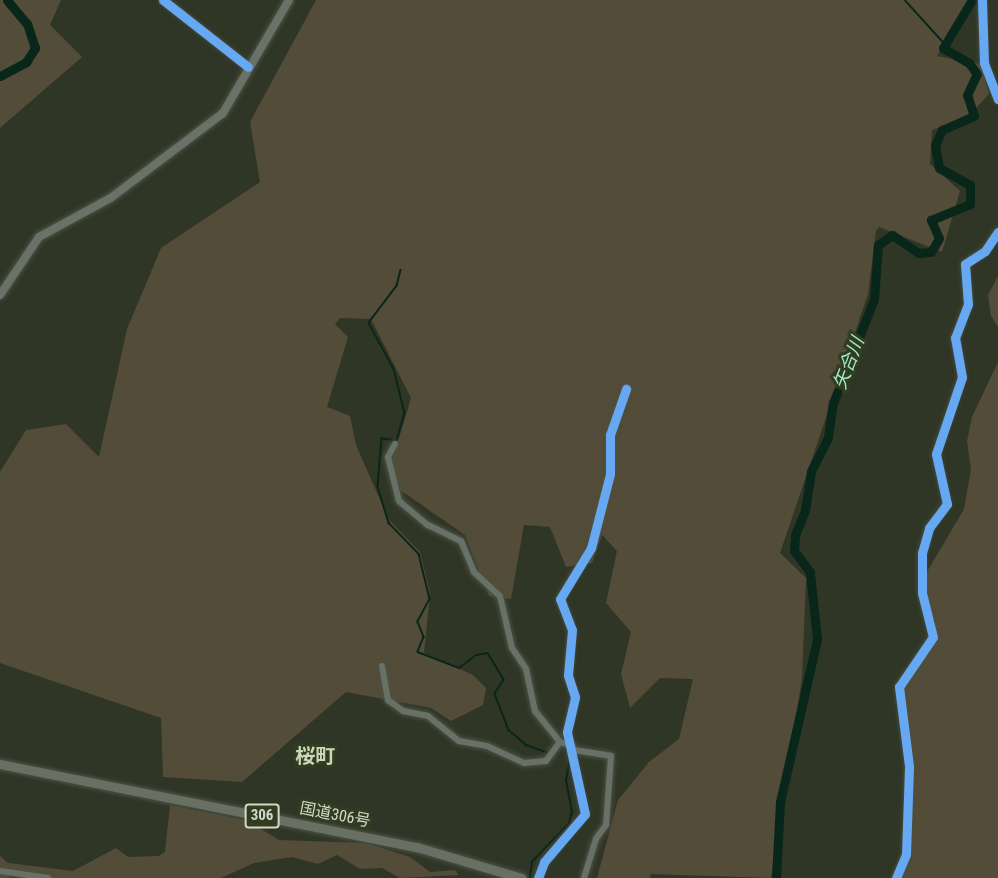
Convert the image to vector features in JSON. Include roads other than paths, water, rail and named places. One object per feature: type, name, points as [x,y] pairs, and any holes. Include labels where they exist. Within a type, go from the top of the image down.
[{"type":"highway","name":"国道306号","points":[[0,764],[417,847],[521,878]]},
{"type":"main road","points":[[0,295],[39,237],[112,197],[167,151],[219,116],[289,0]]},
{"type":"street","points":[[163,0],[248,67]]},
{"type":"street","points":[[981,0],[984,63],[998,99]]},
{"type":"street","points":[[897,878],[906,854],[909,766],[899,687],[933,637],[922,593],[922,553],[929,528],[947,504],[936,454],[962,377],[955,338],[968,304],[965,264],[985,251],[998,232]]},
{"type":"street","points":[[538,878],[544,862],[585,814],[565,744],[575,705],[568,675],[572,630],[560,599],[591,548],[610,474],[610,435],[626,389]]},
{"type":"street","points":[[395,444],[388,457],[399,501],[428,525],[461,541],[474,572],[500,596],[512,648],[526,669],[529,697],[565,744],[611,756],[606,825],[596,839],[584,878]]},
{"type":"street","points":[[382,666],[388,700],[403,711],[428,716],[459,741],[487,746],[524,763],[549,760],[565,744]]},
{"type":"street","points":[[0,871],[48,878]]},
{"type":"waterway","points":[[0,76],[26,62],[35,48],[27,24],[7,0]]},
{"type":"waterway","points":[[905,0],[944,43]]},
{"type":"waterway","name":"矢合川","points":[[776,878],[780,802],[817,639],[810,572],[794,551],[795,535],[805,510],[811,471],[828,437],[833,403],[874,299],[878,245],[892,235],[919,253],[931,252],[939,238],[931,220],[970,204],[970,185],[939,168],[935,145],[942,130],[974,116],[967,95],[977,74],[969,63],[943,48],[972,0]]},
{"type":"waterway","points":[[401,270],[397,286],[369,323],[394,369],[405,413],[397,441],[382,439],[378,487],[389,523],[419,554],[430,599],[418,622],[424,637],[418,652],[459,668],[476,655],[488,653],[504,680],[495,694],[509,730],[526,745],[549,753]]},
{"type":"waterway","points":[[560,737],[566,742]]},
{"type":"waterway","points":[[530,878],[532,862],[569,823],[572,812],[566,781],[570,758]]},
{"type":"district","name":"桜町","points":[[315,756]]}]
